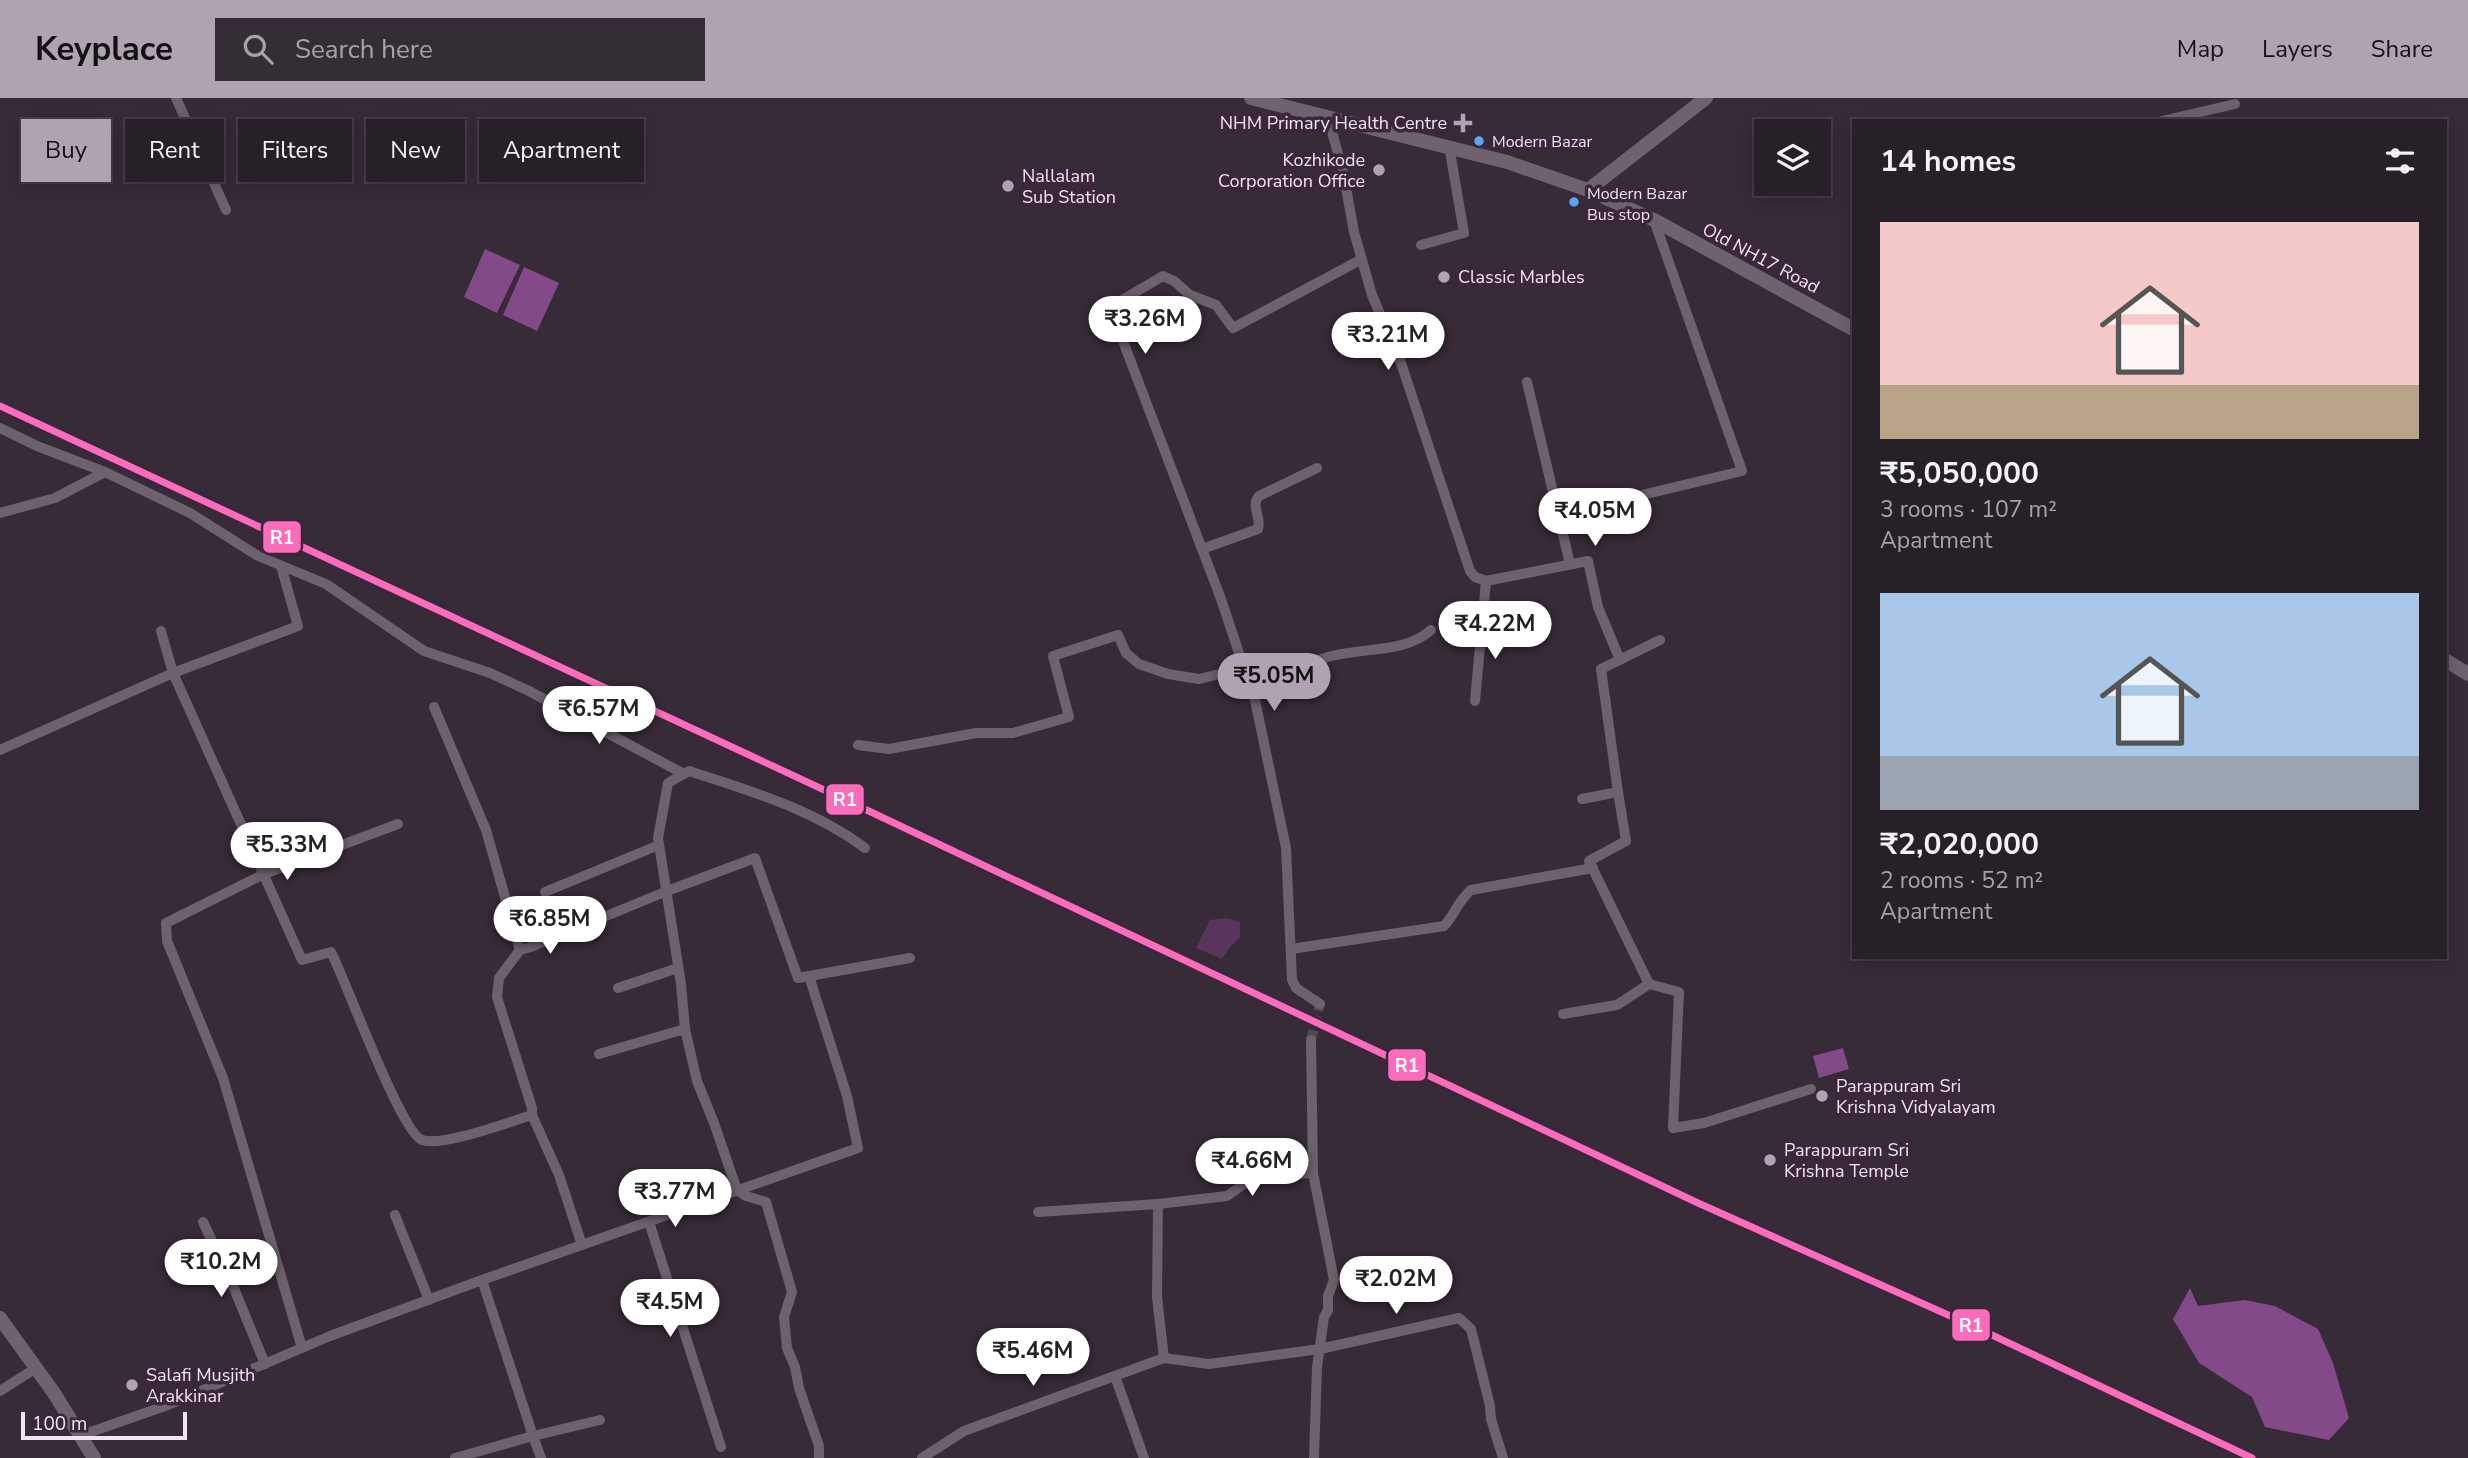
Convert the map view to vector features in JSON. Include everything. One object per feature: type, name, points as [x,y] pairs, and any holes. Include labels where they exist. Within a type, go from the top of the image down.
[{"type":"main road","name":"Old NH17 Road","points":[[1251,98],[1449,146],[1507,162],[1588,190],[1654,220],[1852,329]]},
{"type":"main road","points":[[1588,190],[1706,98]]},
{"type":"main road","points":[[2447,661],[2468,674]]},
{"type":"main road","points":[[0,1318],[82,1435],[94,1458]]},
{"type":"street","points":[[176,98],[226,210]]},
{"type":"street","points":[[2171,119],[2235,104]]},
{"type":"street","points":[[1328,118],[1343,171],[1354,232],[1372,295],[1401,363],[1470,571],[1475,577],[1486,581],[1588,561],[1598,607],[1620,660]]},
{"type":"street","points":[[1421,246],[1464,233],[1449,146]]},
{"type":"street","points":[[1559,515],[1742,471],[1654,220]]},
{"type":"street","points":[[1320,1004],[1296,988],[1292,980],[1285,841],[1251,686],[1202,548],[1110,307],[1163,276],[1174,281],[1190,295],[1216,305],[1233,328],[1362,260]]},
{"type":"street","points":[[1527,382],[1570,564]]},
{"type":"street","points":[[0,428],[37,446],[105,472],[190,513],[258,556],[326,584],[424,651],[490,673],[529,691],[684,774]]},
{"type":"street","points":[[1202,548],[1258,529],[1260,523],[1255,500],[1317,468]]},
{"type":"street","points":[[0,513],[55,498],[105,472]]},
{"type":"street","points":[[0,750],[173,673],[298,626],[281,566]]},
{"type":"street","points":[[1475,701],[1486,581]]},
{"type":"street","points":[[1251,686],[1329,657],[1400,646],[1420,640],[1431,630]]},
{"type":"street","points":[[161,632],[173,673],[302,960],[331,952],[399,1110],[415,1137],[424,1141],[445,1140],[532,1115]]},
{"type":"street","points":[[858,745],[889,749],[976,733],[1013,733],[1069,716],[1053,656],[1118,635],[1126,653],[1139,664],[1168,674],[1199,679],[1244,668]]},
{"type":"street","points":[[1660,640],[1601,669],[1626,841],[1589,861],[1649,984],[1679,992],[1673,1128],[1704,1122],[1811,1089]]},
{"type":"street","points":[[434,707],[486,831],[520,950]]},
{"type":"street","points":[[819,1458],[820,1446],[787,1348],[784,1317],[792,1292],[773,1222],[766,1202],[746,1196],[737,1190],[715,1123],[697,1081],[685,1029],[659,845],[660,820],[668,783],[689,771],[803,810],[830,823],[864,848]]},
{"type":"street","points":[[1582,799],[1618,792]]},
{"type":"street","points":[[302,1348],[223,1078],[167,941],[166,923],[264,874],[398,824]]},
{"type":"street","points":[[545,892],[659,845]]},
{"type":"street","points":[[582,1245],[559,1175],[532,1115],[497,996],[499,978],[520,950],[755,858],[798,978],[911,958]]},
{"type":"street","points":[[1291,949],[1444,926],[1454,915],[1458,901],[1471,890],[1593,868]]},
{"type":"street","points":[[618,988],[678,968]]},
{"type":"street","points":[[82,1435],[168,1405],[302,1348],[482,1280],[858,1148],[847,1096],[809,976]]},
{"type":"street","points":[[1563,1014],[1617,1006],[1649,984]]},
{"type":"street","points":[[599,1054],[685,1029]]},
{"type":"street","points":[[1311,1040],[1313,1173],[1334,1280],[1328,1296],[1328,1310],[1324,1317],[1317,1367],[1314,1458]]},
{"type":"street","points":[[1038,1212],[1158,1204],[1227,1196],[1255,1176],[1313,1173]]},
{"type":"street","points":[[1158,1204],[1157,1297],[1164,1358]]},
{"type":"street","points":[[395,1215],[429,1300]]},
{"type":"street","points":[[203,1222],[229,1276],[265,1364]]},
{"type":"street","points":[[649,1222],[721,1447]]},
{"type":"street","points":[[482,1280],[541,1458]]},
{"type":"street","points":[[922,1458],[964,1431],[1164,1358],[1209,1364],[1320,1349],[1459,1318],[1471,1329],[1491,1419],[1503,1458]]},
{"type":"street","points":[[0,1391],[36,1368]]},
{"type":"street","points":[[1115,1376],[1144,1458]]},
{"type":"street","points":[[456,1458],[600,1420]]},
{"type":"shaded area","points":[[485,249],[520,265],[497,313],[464,297]]},
{"type":"shaded area","points":[[524,267],[559,283],[537,331],[503,315]]},
{"type":"shaded area","points":[[1227,918],[1240,922],[1240,938],[1222,959],[1196,948],[1210,920]]},
{"type":"shaded area","points":[[1843,1048],[1849,1069],[1819,1078],[1813,1056]]},
{"type":"shaded area","points":[[2190,1288],[2198,1306],[2245,1300],[2275,1306],[2318,1329],[2333,1363],[2349,1418],[2329,1440],[2265,1427],[2252,1397],[2199,1363],[2173,1319]]},
{"type":"tunnel","points":[[1311,1040],[1320,1004]]},
{"type":"transit line","name":"R1","points":[[0,406],[835,795],[1698,1203],[1975,1327],[2252,1458]]},
{"type":"place","name":"NHM Primary Health Centre","points":[[1463,123]]},
{"type":"place","name":"Modern Bazar","points":[[1479,141]]},
{"type":"place","name":"Kozhikode Corporation Office","points":[[1379,170]]},
{"type":"place","name":"Nallalam Sub Station","points":[[1008,186]]},
{"type":"place","name":"Modern Bazar Bus stop","points":[[1574,202]]},
{"type":"place","name":"Classic Marbles","points":[[1444,277]]},
{"type":"place","name":"Parappuram Sri Krishna Vidyalayam","points":[[1822,1096]]},
{"type":"place","name":"Parappuram Sri Krishna Temple","points":[[1770,1160]]},
{"type":"place","name":"Salafi Musjith Arakkinar","points":[[132,1385]]}]
